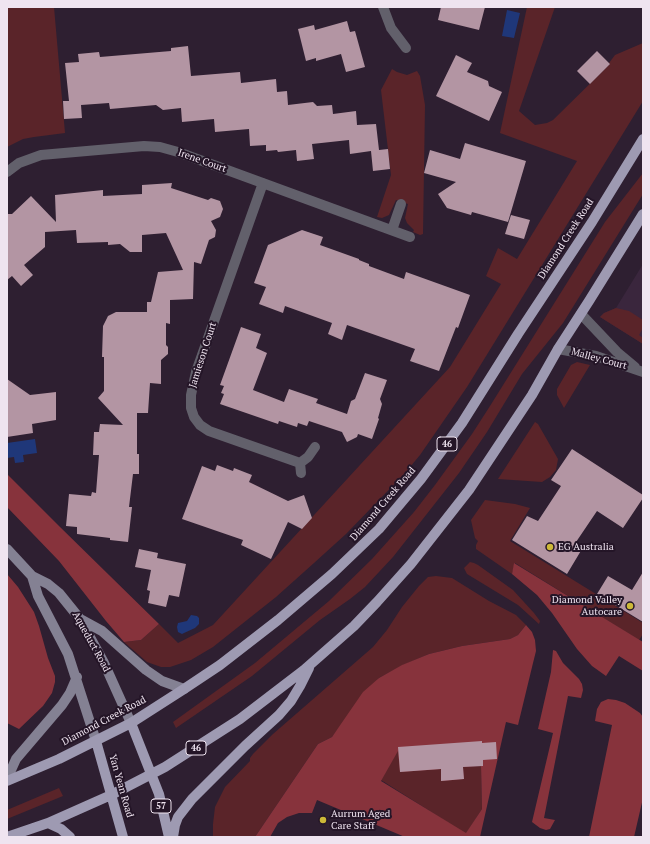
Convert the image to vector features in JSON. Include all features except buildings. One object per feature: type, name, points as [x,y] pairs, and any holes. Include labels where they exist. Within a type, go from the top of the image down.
[{"type":"main road","name":"Diamond Creek Road","points":[[7,780],[96,741],[131,723],[184,689],[249,644],[307,596],[379,529],[443,451],[462,423],[518,334],[592,222],[643,139]]},
{"type":"main road","name":"46","points":[[7,837],[48,823],[111,795],[152,775],[179,759],[240,719],[310,664],[334,644],[377,602],[444,524],[490,460],[532,395],[558,349],[643,214]]},
{"type":"main road","name":"Aqueduct Road","points":[[7,549],[32,576],[48,584],[59,593],[80,619],[104,663],[131,723]]},
{"type":"main road","name":"Aqueduct Road","points":[[32,576],[38,596],[68,654],[96,741]]},
{"type":"main road","points":[[80,619],[102,631],[146,670],[162,681],[184,689]]},
{"type":"main road","points":[[173,837],[178,817],[192,799],[245,746],[279,715],[297,691],[310,664]]},
{"type":"main road","points":[[7,780],[16,759],[62,705],[70,693],[76,678]]},
{"type":"main road","name":"57","points":[[131,723],[159,794],[169,837]]},
{"type":"main road","name":"Yan Yean Road","points":[[96,741],[123,837]]},
{"type":"main road","points":[[48,823],[61,829],[70,837]]},
{"type":"street","points":[[383,7],[391,28],[406,48]]},
{"type":"street","name":"Irene Court","points":[[7,172],[19,163],[41,155],[144,146],[160,147],[178,152],[410,237]]},
{"type":"street","name":"Jamieson Court","points":[[262,183],[196,372],[191,395],[191,408],[194,417],[200,425],[209,431],[301,468],[315,447]]},
{"type":"street","points":[[392,230],[401,204]]},
{"type":"street","name":"Malley Court","points":[[581,314],[617,352],[641,371]]},
{"type":"street","name":"Malley Court","points":[[558,349],[586,353],[641,371]]},
{"type":"shaded area","points":[[7,7],[54,7],[65,133],[23,139],[7,147]]},
{"type":"shaded area","points":[[527,7],[555,7],[519,111],[535,125],[547,123],[553,120],[610,64],[609,63],[615,55],[643,43],[643,101],[467,387],[420,455],[405,473],[346,534],[314,563],[276,597],[213,647],[191,660],[170,667],[161,667],[147,662],[124,642],[141,640],[159,624],[178,643],[213,625],[450,367],[501,284],[486,276],[498,248],[517,259],[577,161],[500,133]]},
{"type":"shaded area","points":[[392,69],[407,75],[417,71],[420,76],[425,105],[423,234],[420,235],[413,232],[414,230],[407,223],[405,218],[408,204],[396,200],[389,215],[382,218],[377,217],[391,175],[381,90]]},
{"type":"shaded area","points":[[643,173],[643,194],[563,323],[522,374],[487,432],[459,473],[393,557],[365,587],[350,599],[320,620],[252,676],[176,728],[173,722],[255,663],[329,601],[372,559],[414,512],[472,434],[605,222]]},
{"type":"shaded area","points":[[643,264],[643,344],[600,317],[604,313],[616,308]]},
{"type":"shaded area","points":[[616,308],[629,311],[643,320],[643,328],[639,335],[643,338],[643,344],[600,317],[604,313]]},
{"type":"shaded area","points":[[577,362],[590,365],[564,408],[557,395],[557,389],[571,365]]},
{"type":"shaded area","points":[[535,422],[538,424],[558,459],[556,470],[550,477],[542,482],[498,479]]},
{"type":"shaded area","points":[[7,474],[159,624],[141,640],[124,642],[59,561],[7,507]]},
{"type":"shaded area","points":[[485,500],[515,504],[530,508],[510,541],[643,623],[643,634],[639,640],[515,563],[512,574],[476,549],[478,541],[475,538],[471,520]]},
{"type":"shaded area","points":[[470,562],[478,565],[513,590],[534,613],[540,621],[539,624],[518,605],[467,574],[464,568]]},
{"type":"shaded area","points":[[514,563],[643,642],[643,671],[619,656],[606,676],[592,666],[577,649],[552,613],[537,595],[512,574]]},
{"type":"shaded area","points":[[7,574],[18,587],[34,612],[55,676],[52,693],[43,706],[19,729],[7,723]]},
{"type":"shaded area","points":[[436,576],[452,578],[489,601],[516,615],[526,625],[518,635],[510,639],[462,646],[429,654],[403,665],[379,678],[332,737],[318,744],[255,837],[213,837],[215,807],[225,787],[250,761],[253,754],[273,734],[373,647],[419,586],[428,577]]},
{"type":"shaded area","points":[[526,625],[532,632],[535,640],[536,651],[518,725],[506,722],[480,837],[405,837],[317,800],[312,813],[299,813],[287,817],[278,823],[270,837],[255,837],[318,744],[332,737],[363,692],[379,678],[402,665],[429,654],[462,646],[510,639],[518,635]],"holes":[[[398,751],[400,772],[441,769],[441,781],[464,779],[463,767],[481,766],[482,809],[466,833],[381,781]]]},
{"type":"shaded area","points":[[553,650],[556,651],[563,663],[579,679],[583,690],[581,698],[568,696],[544,818],[555,820],[550,829],[546,830],[540,828],[532,822],[553,733],[538,729],[551,672]]},
{"type":"shaded area","points":[[608,699],[625,703],[640,713],[643,717],[643,798],[634,837],[589,837],[612,725],[595,721],[597,709],[601,702]]},
{"type":"shaded area","points":[[398,750],[441,769],[441,780],[464,779],[463,767],[481,766],[482,809],[466,834],[381,780]]},
{"type":"shaded area","points":[[59,788],[63,796],[7,819],[7,810]]},
{"type":"water","points":[[507,10],[520,13],[514,38],[502,36]]},
{"type":"water","points":[[35,439],[37,453],[23,455],[24,462],[15,463],[14,457],[7,458],[7,443]]},
{"type":"water","points":[[191,615],[199,618],[199,624],[195,628],[182,634],[178,632],[178,623],[187,621]]},
{"type":"place","name":"EG Australia","points":[[550,547]]},
{"type":"place","name":"Diamond Valley Autocare","points":[[630,606]]},
{"type":"place","name":"Aurrum Aged Care Staff","points":[[323,820]]}]
